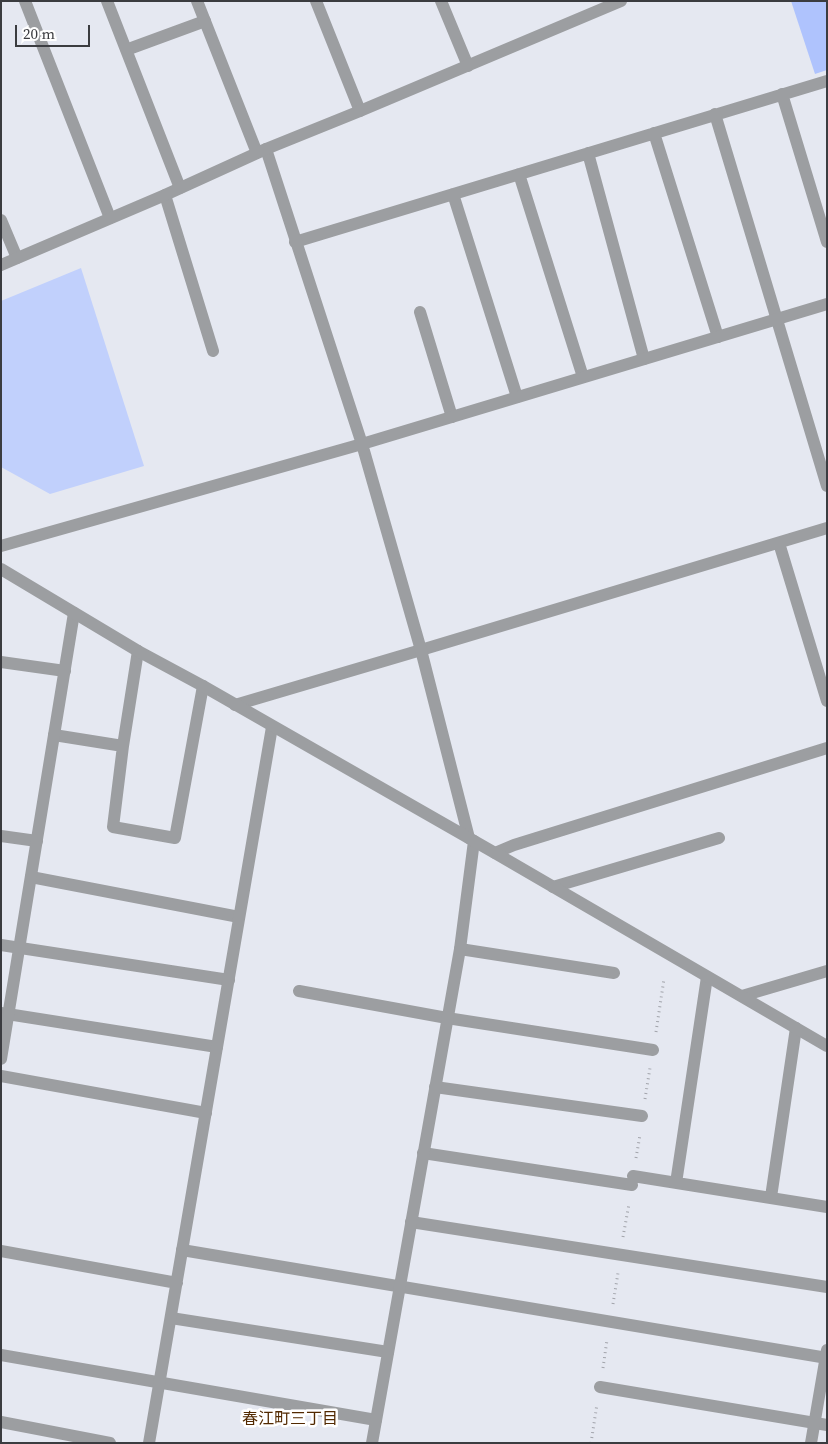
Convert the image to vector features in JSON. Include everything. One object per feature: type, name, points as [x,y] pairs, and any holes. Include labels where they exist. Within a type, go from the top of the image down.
[{"type":"street","points":[[25,1],[110,218]]},
{"type":"street","points":[[107,1],[180,188]]},
{"type":"street","points":[[197,1],[262,151],[296,242],[362,444],[421,650],[471,839],[460,949],[372,1443]]},
{"type":"street","points":[[316,1],[360,112]]},
{"type":"street","points":[[440,1],[468,66]]},
{"type":"street","points":[[1,265],[262,151],[468,66],[598,5],[621,1]]},
{"type":"street","points":[[126,50],[205,22]]},
{"type":"street","points":[[296,242],[827,81]]},
{"type":"street","points":[[782,94],[827,242]]},
{"type":"street","points":[[715,114],[827,486]]},
{"type":"street","points":[[654,133],[718,337]]},
{"type":"street","points":[[588,153],[644,359]]},
{"type":"street","points":[[519,174],[584,377]]},
{"type":"street","points":[[453,194],[517,397]]},
{"type":"street","points":[[165,195],[213,351]]},
{"type":"street","points":[[1,220],[17,258]]},
{"type":"street","points":[[1,546],[362,444],[827,304]]},
{"type":"street","points":[[420,312],[452,417]]},
{"type":"street","points":[[234,705],[827,528]]},
{"type":"street","points":[[778,543],[827,701]]},
{"type":"street","points":[[1,569],[138,651],[471,839],[827,1046]]},
{"type":"street","points":[[1,1059],[5,1014],[20,949],[74,613]]},
{"type":"street","points":[[138,651],[112,827],[175,838],[202,686]]},
{"type":"street","points":[[1,662],[65,671]]},
{"type":"street","points":[[149,1443],[272,727]]},
{"type":"street","points":[[54,735],[123,746]]},
{"type":"street","points":[[495,853],[514,845],[827,748]]},
{"type":"street","points":[[1,836],[37,841]]},
{"type":"street","points":[[553,887],[719,838]]},
{"type":"street","points":[[31,877],[240,917]]},
{"type":"street","points":[[1,945],[229,980]]},
{"type":"street","points":[[460,949],[614,973]]},
{"type":"street","points":[[742,996],[827,971]]},
{"type":"street","points":[[676,1183],[707,977]]},
{"type":"street","points":[[299,991],[447,1018],[653,1050]]},
{"type":"street","points":[[5,1014],[217,1047]]},
{"type":"street","points":[[772,1197],[796,1028]]},
{"type":"street","points":[[1,1076],[206,1114]]},
{"type":"street","points":[[435,1087],[642,1116]]},
{"type":"street","points":[[423,1153],[632,1180],[676,1183],[827,1207]]},
{"type":"street","points":[[411,1222],[827,1287]]},
{"type":"street","points":[[182,1250],[826,1355],[820,1424],[811,1443]]},
{"type":"street","points":[[1,1251],[177,1283]]},
{"type":"street","points":[[171,1318],[388,1352]]},
{"type":"street","points":[[1,1355],[376,1420]]},
{"type":"street","points":[[600,1387],[820,1424]]},
{"type":"street","points":[[1,1422],[110,1443]]},
{"type":"path","points":[[591,1443],[664,979]]},
{"type":"shaded area","points":[[81,268],[144,466],[50,494],[1,467],[1,301]]},
{"type":"building","points":[[791,1],[827,1],[827,70],[815,74]]},
{"type":"district","name":"春江町三丁目","points":[[290,1420]]}]
